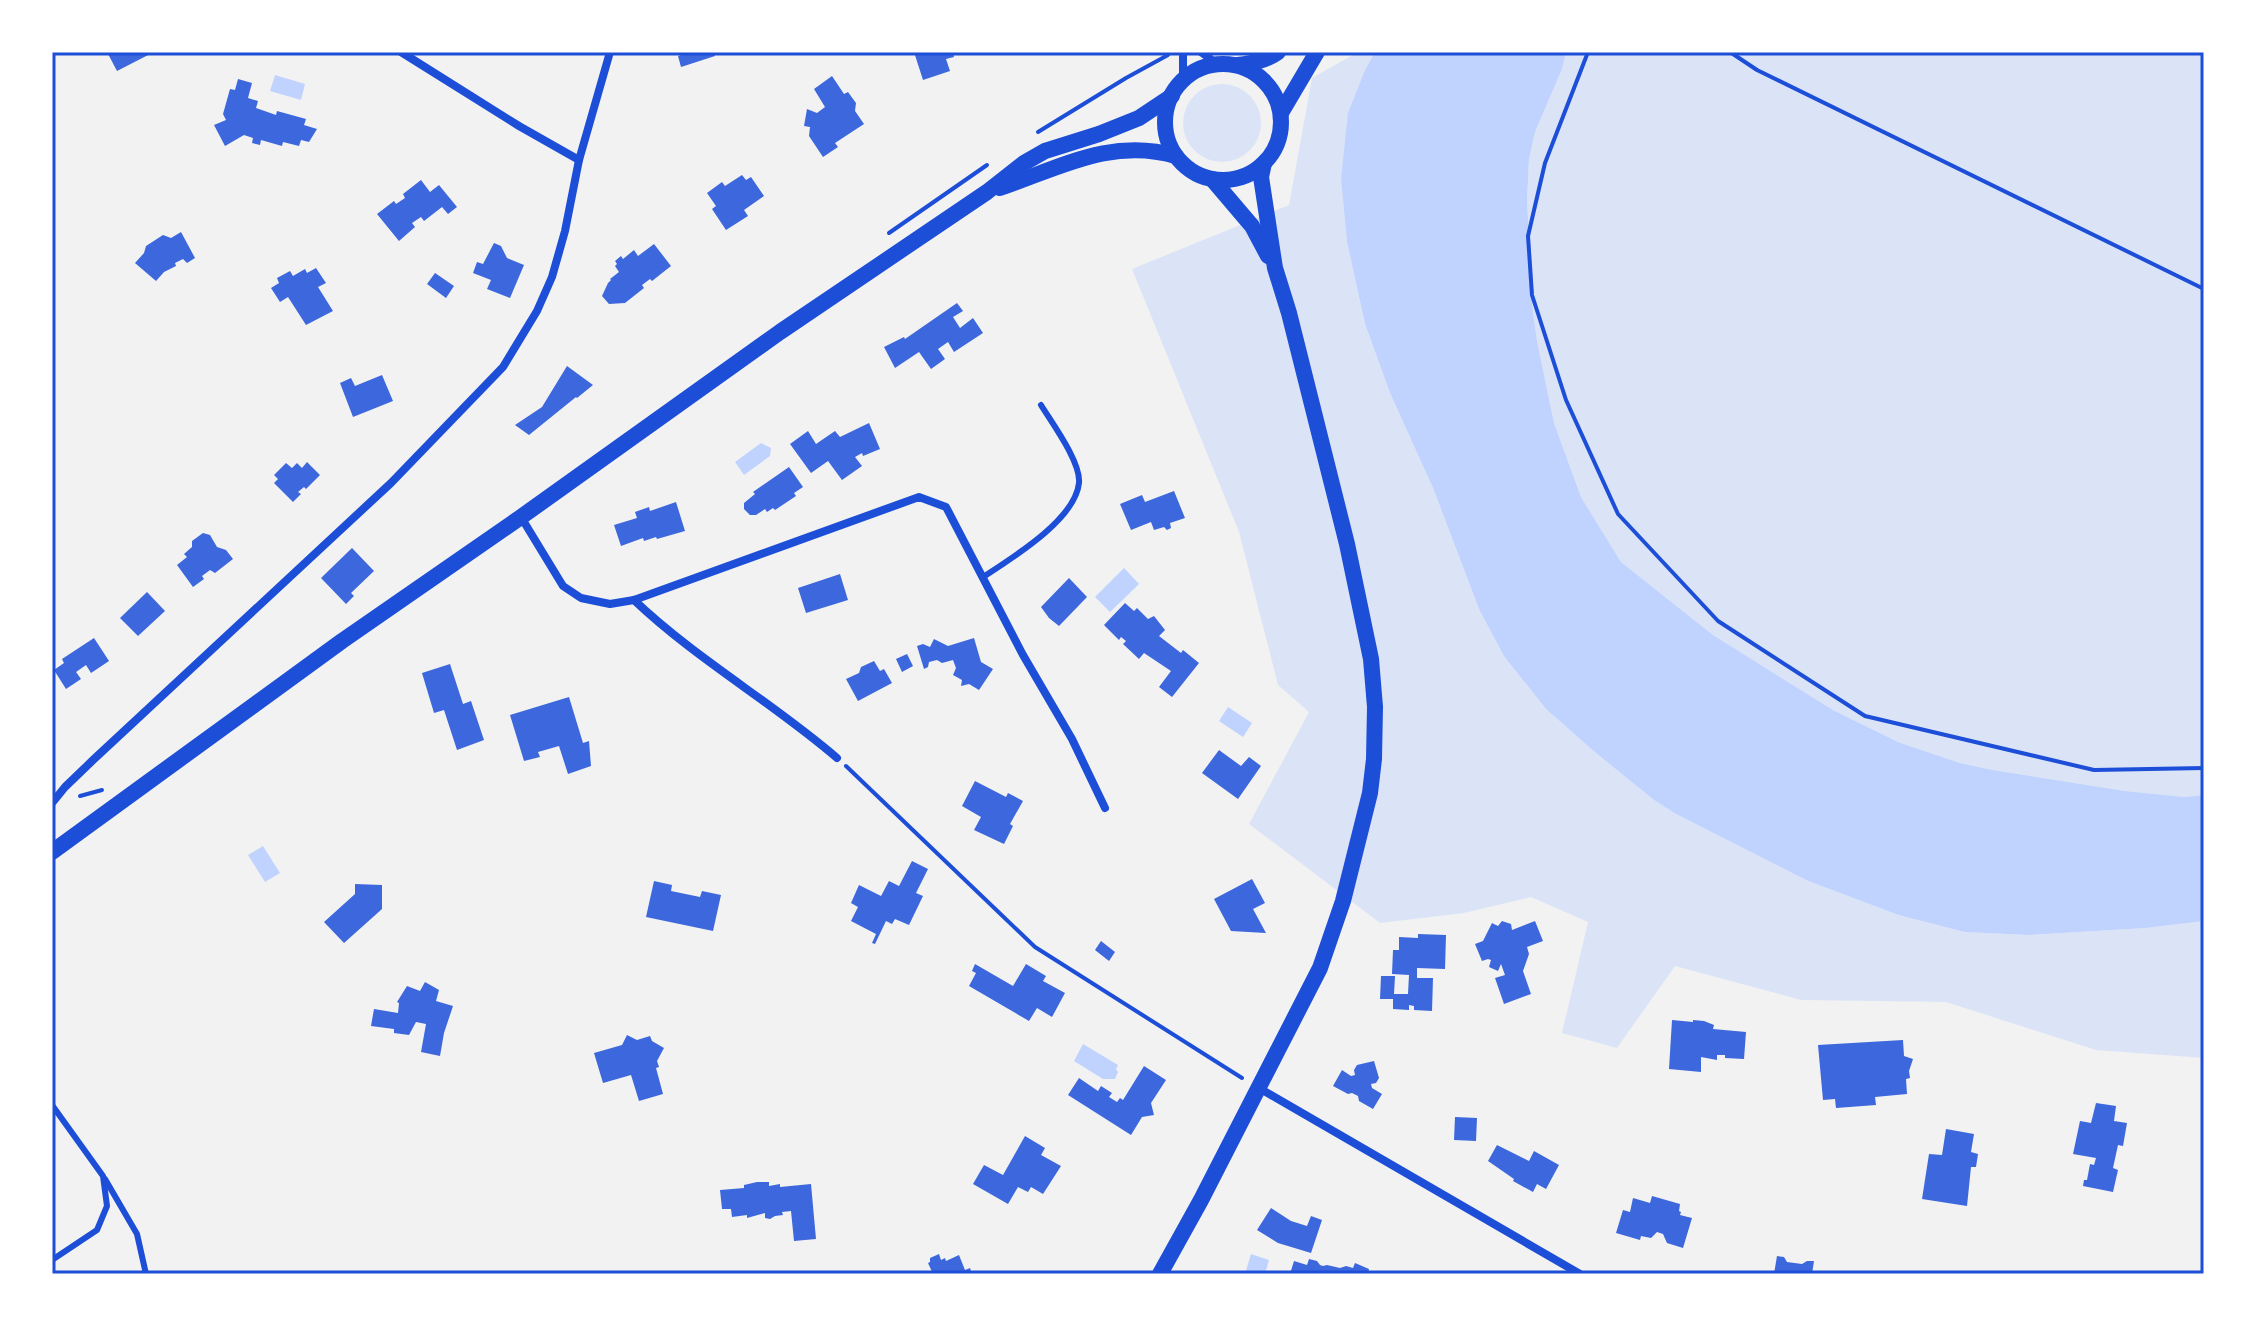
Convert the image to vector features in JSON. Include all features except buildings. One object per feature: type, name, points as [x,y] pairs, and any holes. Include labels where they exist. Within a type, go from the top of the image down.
[{"type":"main road","points":[[1235,66],[1255,63],[1278,52]]},
{"type":"main road","points":[[1281,113],[1317,52]]},
{"type":"main road","points":[[1216,63],[1252,72],[1265,82],[1275,96],[1281,113],[1281,127],[1272,153],[1248,174],[1231,180],[1212,179],[1198,174],[1176,156],[1165,126],[1172,96],[1183,81],[1199,69],[1216,63]]},
{"type":"main road","points":[[52,852],[342,641],[790,325],[987,192],[1024,163],[1045,151],[1139,118],[1172,96]]},
{"type":"main road","points":[[987,192],[1076,160],[1122,149],[1176,156]]},
{"type":"main road","points":[[1160,1274],[1320,968],[1343,901],[1370,793],[1374,759],[1375,707],[1371,659],[1347,544],[1275,268],[1261,177],[1264,163]]},
{"type":"main road","points":[[1212,179],[1252,226],[1275,268]]},
{"type":"street","points":[[401,52],[579,160]]},
{"type":"street","points":[[52,803],[179,679],[391,483],[503,367],[537,311],[552,277],[579,160],[610,52]]},
{"type":"street","points":[[1183,52],[1183,81]]},
{"type":"street","points":[[1201,52],[1216,63]]},
{"type":"street","points":[[521,517],[563,586],[581,598],[610,604],[634,600],[919,497],[946,507],[1023,655],[1072,739],[1105,808]]},
{"type":"street","points":[[634,600],[658,623],[804,730],[837,758]]},
{"type":"street","points":[[1258,1088],[1580,1274]]},
{"type":"lane","points":[[983,577],[1026,549],[1068,510],[1079,483],[1074,463],[1041,405]]},
{"type":"lane","points":[[52,1105],[103,1176],[137,1234],[146,1274]]},
{"type":"lane","points":[[52,1260],[97,1230],[107,1206],[103,1176]]},
{"type":"path","points":[[1588,52],[1545,163],[1528,236],[1532,295],[1561,385],[1618,514],[1718,621],[1865,716],[2094,770],[2204,768]]},
{"type":"path","points":[[1730,52],[1757,70],[2204,289]]},
{"type":"path","points":[[1126,78],[1172,53]]},
{"type":"path","points":[[837,758],[1035,947],[1258,1088]]},
{"type":"shaded area","points":[[1358,52],[1375,52],[1365,70],[1341,179],[1347,242],[1365,324],[1390,393],[1433,488],[1479,609],[1547,710],[1654,800],[1676,814],[1806,880],[1965,932],[2028,935],[2204,921],[2204,1058],[2096,1050],[1946,1002],[1801,1000],[1675,966],[1617,1048],[1562,1033],[1588,922],[1531,897],[1464,913],[1380,923],[1249,824],[1309,712],[1278,685],[1239,532],[1132,269],[1289,205],[1312,78]]},
{"type":"shaded area","points":[[1566,52],[2204,52],[2204,795],[2185,797],[2125,791],[1993,770],[1960,763],[1898,742],[1833,710],[1713,635],[1621,562],[1581,497],[1554,423],[1533,313],[1527,201],[1529,159],[1535,132],[1562,69]]},
{"type":"shaded area","points":[[1222,84],[1237,87],[1249,96],[1258,108],[1261,123],[1258,138],[1249,150],[1237,159],[1222,162],[1207,159],[1195,150],[1186,138],[1183,123],[1186,108],[1195,96],[1207,87]]},
{"type":"water","points":[[1375,52],[1566,52],[1562,69],[1535,132],[1529,159],[1527,201],[1533,313],[1554,423],[1581,497],[1621,562],[1713,635],[1833,710],[1898,742],[1960,763],[1993,770],[2125,791],[2185,797],[2204,795],[2204,921],[2028,935],[1965,932],[1899,915],[1806,880],[1676,814],[1654,800],[1547,710],[1504,656],[1479,609],[1433,488],[1390,393],[1365,324],[1347,242],[1341,179],[1348,113]]},
{"type":"water","points":[[275,75],[305,84],[301,100],[270,91]]},
{"type":"water","points":[[761,443],[771,448],[770,456],[744,475],[735,462]]},
{"type":"water","points":[[1124,568],[1139,584],[1110,612],[1095,597]]},
{"type":"water","points":[[1228,707],[1252,723],[1243,737],[1219,721]]},
{"type":"water","points":[[263,846],[280,873],[265,882],[248,855]]},
{"type":"water","points":[[1083,1044],[1118,1065],[1115,1079],[1103,1079],[1074,1061]]},
{"type":"water","points":[[1251,1254],[1269,1260],[1265,1274],[1245,1274]]}]
